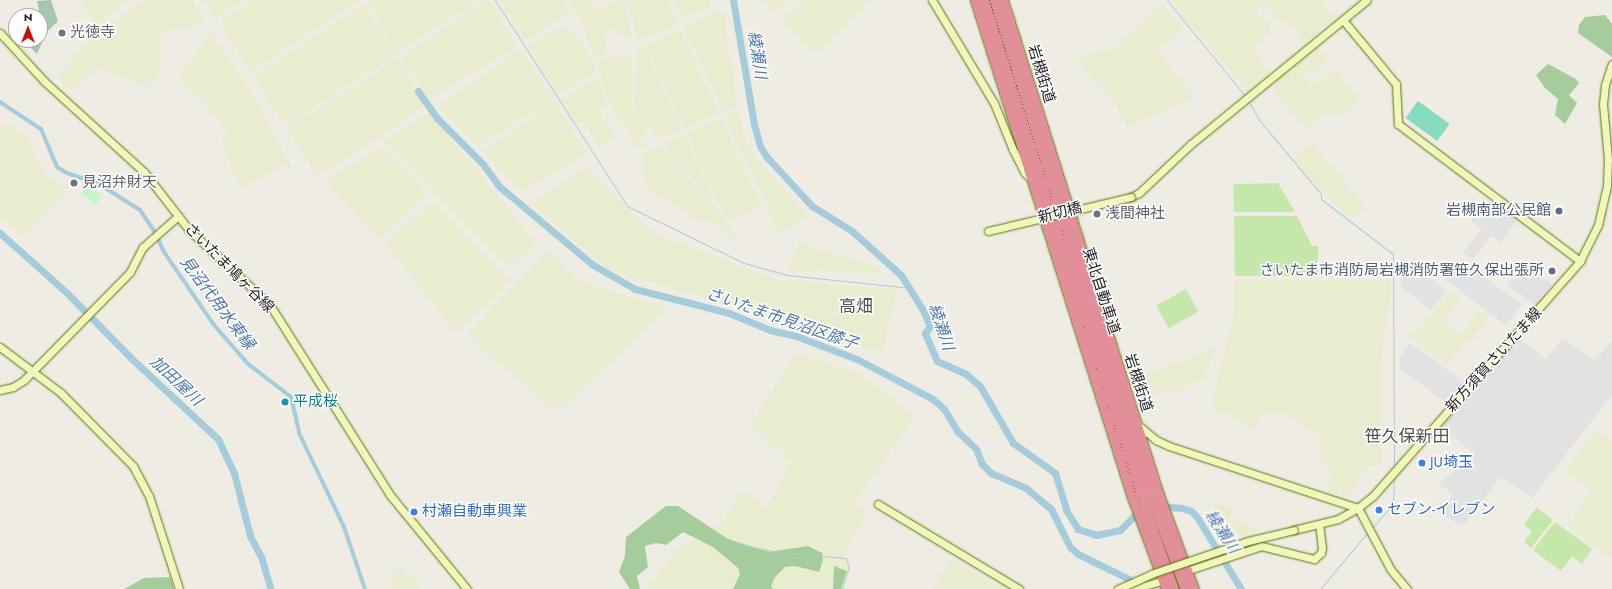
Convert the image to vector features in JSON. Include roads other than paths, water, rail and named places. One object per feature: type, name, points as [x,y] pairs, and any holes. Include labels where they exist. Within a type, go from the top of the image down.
[{"type":"highway","name":"岩槻街道","points":[[976,0],[1032,180],[1146,496],[1176,545],[1194,589]]},
{"type":"highway","name":"東北自動車道","points":[[984,0],[1146,496],[1163,534],[1184,589]]},
{"type":"highway","name":"東北自動車道","points":[[994,0],[1146,496],[1153,533],[1174,589]]},
{"type":"highway","name":"岩槻街道","points":[[1003,0],[1137,424],[1146,496],[1144,531],[1164,585]]},
{"type":"street","points":[[932,0],[994,103],[1013,150],[1024,172],[1032,180]]},
{"type":"street","points":[[1367,0],[1343,20],[1396,84],[1398,124],[1580,261]]},
{"type":"street","name":"新切橋","points":[[988,230],[1131,197],[1139,192],[1191,144],[1343,20]]},
{"type":"street","name":"さいたま鳩ヶ谷線","points":[[0,33],[40,77],[144,172],[196,237],[247,282],[274,311],[390,495],[467,589]]},
{"type":"street","name":"新方須賀さいたま線","points":[[1118,589],[1145,576],[1218,551],[1294,530],[1319,525],[1358,508],[1397,469],[1580,261],[1598,225],[1607,186],[1602,104],[1605,85],[1612,64]]},
{"type":"street","points":[[0,390],[18,384],[34,370],[130,272],[139,253],[153,237],[178,216]]},
{"type":"street","points":[[0,347],[34,370],[78,410],[133,466],[141,479],[179,589]]},
{"type":"street","points":[[1137,424],[1168,446],[1358,508],[1391,570],[1407,589]]},
{"type":"street","points":[[878,504],[1019,589]]},
{"type":"street","points":[[1186,571],[1261,546],[1278,548],[1308,559],[1319,556],[1322,548],[1319,525]]},
{"type":"street","points":[[1132,589],[1164,585]]},
{"type":"waterway","points":[[495,0],[627,206],[744,263],[787,275],[911,288]]},
{"type":"waterway","name":"綾瀬川","points":[[733,0],[754,124],[760,146],[766,156],[812,206],[852,231],[901,275],[922,308],[930,326],[925,333],[937,361],[966,374],[980,386],[1013,443],[1055,473],[1066,510],[1078,529],[1096,535],[1120,530],[1141,509]]},
{"type":"waterway","points":[[1167,0],[1245,96]]},
{"type":"waterway","name":"さいたま市見沼区膝子","points":[[418,91],[437,118],[483,164],[500,187],[593,265],[635,289],[729,313],[770,330],[796,336],[857,359],[933,399],[944,409],[958,432],[976,449],[982,464],[991,473],[1026,488],[1051,509],[1070,547],[1078,554],[1129,579]]},
{"type":"waterway","name":"見沼代用水東縁","points":[[0,102],[41,129],[57,167],[67,173],[99,184],[140,210],[155,232],[164,252],[214,325],[248,364],[291,397],[299,433],[344,527],[365,589]]},
{"type":"waterway","points":[[1249,102],[1260,121],[1321,194],[1321,199],[1393,254],[1394,468]]},
{"type":"waterway","name":"加田屋川","points":[[0,233],[67,293],[131,358],[218,439],[234,473],[250,536],[261,557],[271,589]]},
{"type":"waterway","points":[[1372,528],[1393,504],[1394,477]]},
{"type":"waterway","name":"綾瀬川","points":[[1159,506],[1182,508],[1191,511],[1197,517],[1241,589]]},
{"type":"waterway","points":[[1320,589],[1367,533]]},
{"type":"waterway","points":[[736,543],[776,552],[846,558],[849,567],[842,589]]},
{"type":"place","name":"光徳寺","points":[[62,33]]},
{"type":"place","name":"見沼弁財天","points":[[74,183]]},
{"type":"place","name":"岩槻南部公民館","points":[[1559,211]]},
{"type":"place","name":"浅間神社","points":[[1097,214]]},
{"type":"place","name":"さいたま市消防局岩槻消防署笹久保出張所","points":[[1552,271]]},
{"type":"place","name":"平成桜","points":[[285,402]]},
{"type":"place","name":"JU埼玉","points":[[1422,463]]},
{"type":"place","name":"セブン-イレブン","points":[[1379,510]]},
{"type":"place","name":"村瀬自動車興業","points":[[414,512]]},
{"type":"district","name":"高畑","points":[[856,307]]},
{"type":"district","name":"笹久保新田","points":[[1407,437]]}]
